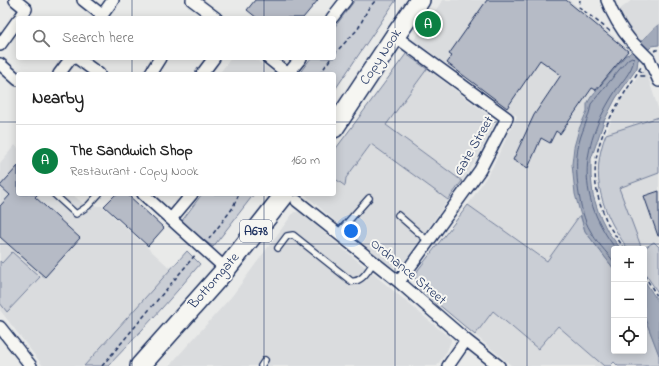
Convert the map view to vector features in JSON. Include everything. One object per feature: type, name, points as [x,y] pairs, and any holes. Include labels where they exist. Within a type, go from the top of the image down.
[{"type":"highway","name":"Copy Nook","points":[[337,117],[420,0]]},
{"type":"highway","name":"Bottomgate","points":[[140,366],[291,198]]},
{"type":"street","points":[[15,0],[26,9],[21,16]]},
{"type":"street","points":[[83,0],[101,16],[113,0]]},
{"type":"street","points":[[192,0],[213,16]]},
{"type":"street","points":[[334,16],[346,0]]},
{"type":"street","points":[[607,0],[614,18],[623,32],[648,58],[659,81]]},
{"type":"street","points":[[0,45],[16,23]]},
{"type":"street","name":"Gate Street","points":[[395,36],[507,118],[480,170],[399,282]]},
{"type":"street","points":[[60,72],[69,60]]},
{"type":"street","points":[[80,60],[96,72]]},
{"type":"street","points":[[151,72],[159,60]]},
{"type":"street","points":[[204,72],[212,60]]},
{"type":"street","points":[[270,60],[286,72]]},
{"type":"street","points":[[290,72],[299,60]]},
{"type":"street","points":[[0,64],[16,78]]},
{"type":"street","points":[[145,196],[226,269]]},
{"type":"street","points":[[171,219],[190,196]]},
{"type":"street","name":"Ordnance Street","points":[[291,198],[338,233],[399,282],[466,340],[499,366]]},
{"type":"street","points":[[1,330],[31,366]]},
{"type":"street","points":[[448,366],[466,340]]},
{"type":"lane","points":[[56,196],[76,214],[88,206],[97,196]]},
{"type":"lane","points":[[338,233],[369,198]]},
{"type":"lane","points":[[398,215],[428,241]]},
{"type":"lane","points":[[278,248],[287,236],[293,235],[352,281],[360,280],[374,262]]},
{"type":"lane","points":[[261,366],[265,360]]},
{"type":"path","points":[[336,52],[358,29],[368,9],[376,0]]},
{"type":"path","points":[[580,0],[579,7],[621,40],[631,41]]},
{"type":"path","points":[[622,246],[603,212],[595,181],[595,165],[599,146],[606,127],[621,97],[648,58],[659,49]]},
{"type":"path","points":[[321,72],[330,60]]},
{"type":"path","points":[[102,366],[209,239],[232,209],[239,196]]},
{"type":"path","points":[[647,280],[659,299]]},
{"type":"shaded area","points":[[355,0],[396,0],[336,88],[336,72],[301,71],[309,60],[336,60],[336,25]]},
{"type":"shaded area","points":[[443,0],[569,0],[631,51],[625,55],[587,104],[587,111],[579,129],[573,179],[580,215],[548,261],[468,205],[492,168],[517,116],[414,40]]},
{"type":"shaded area","points":[[632,0],[659,0],[659,24],[641,42],[627,26],[619,10]]},
{"type":"shaded area","points":[[406,54],[427,69],[386,125],[462,181],[448,200],[371,144],[346,178],[345,186],[336,179],[336,148]]},
{"type":"shaded area","points":[[230,60],[257,60],[272,72],[220,72]]},
{"type":"shaded area","points":[[645,68],[659,111],[659,294],[647,276],[647,246],[626,246],[611,224],[604,206],[599,186],[598,161],[601,148],[613,115],[624,95]]},
{"type":"shaded area","points":[[427,69],[496,121],[474,163],[462,181],[386,125]]},
{"type":"shaded area","points":[[659,117],[659,173],[619,188],[641,246],[626,246],[611,222],[605,208],[599,180],[599,165],[601,150],[606,134]]},
{"type":"shaded area","points":[[371,144],[448,200],[403,264],[399,267],[391,266],[358,241],[306,196],[336,196],[336,180],[344,186],[346,178]]},
{"type":"shaded area","points":[[15,145],[16,196],[74,196],[85,205],[102,206],[171,269],[84,366],[43,366],[0,310],[0,163]]},
{"type":"shaded area","points":[[200,196],[252,196],[213,247],[181,222]]},
{"type":"shaded area","points":[[468,205],[547,261],[580,215],[585,231],[611,265],[611,354],[647,354],[647,324],[659,354],[659,366],[618,366],[614,362],[610,366],[604,366],[558,326],[538,349],[493,311],[475,335],[419,288],[415,278],[418,270]]},
{"type":"shaded area","points":[[294,212],[299,212],[303,215],[451,339],[447,351],[437,366],[169,366],[232,296]]},
{"type":"shaded area","points":[[654,242],[659,247],[659,294],[647,276],[647,246]]},
{"type":"shaded area","points":[[187,251],[200,264],[155,316],[108,366],[84,366]]},
{"type":"shaded area","points":[[12,252],[40,277],[7,312],[0,303],[0,261],[2,263]]},
{"type":"shaded area","points":[[493,311],[538,349],[558,326],[604,366],[512,366],[475,335]]},
{"type":"water","points":[[659,24],[659,45],[652,46],[638,60],[637,68],[616,98],[604,121],[591,159],[593,195],[599,214],[608,232],[619,246],[611,246],[611,265],[585,231],[575,194],[572,164],[574,147],[579,129],[587,111],[587,104],[591,97],[626,55],[629,54]]},
{"type":"water","points":[[647,285],[659,303],[659,355],[647,324]]},
{"type":"building","points":[[255,0],[318,0],[305,16],[254,16],[247,10]]},
{"type":"building","points":[[487,0],[566,0],[628,51],[596,90],[592,88],[560,134],[556,131],[550,143],[541,138],[528,168],[513,160],[534,115],[561,75],[540,60],[507,108],[447,63],[452,56],[449,54]]},
{"type":"building","points":[[16,168],[16,196],[36,196],[35,197],[80,238],[45,277],[0,237],[0,206],[10,195],[0,186]]},
{"type":"building","points":[[659,191],[659,236],[658,236],[644,196]]},
{"type":"building","points":[[114,196],[129,196],[164,228],[148,246],[104,206]]},
{"type":"place","name":"The Sandwich Shop","points":[[428,24]]}]
